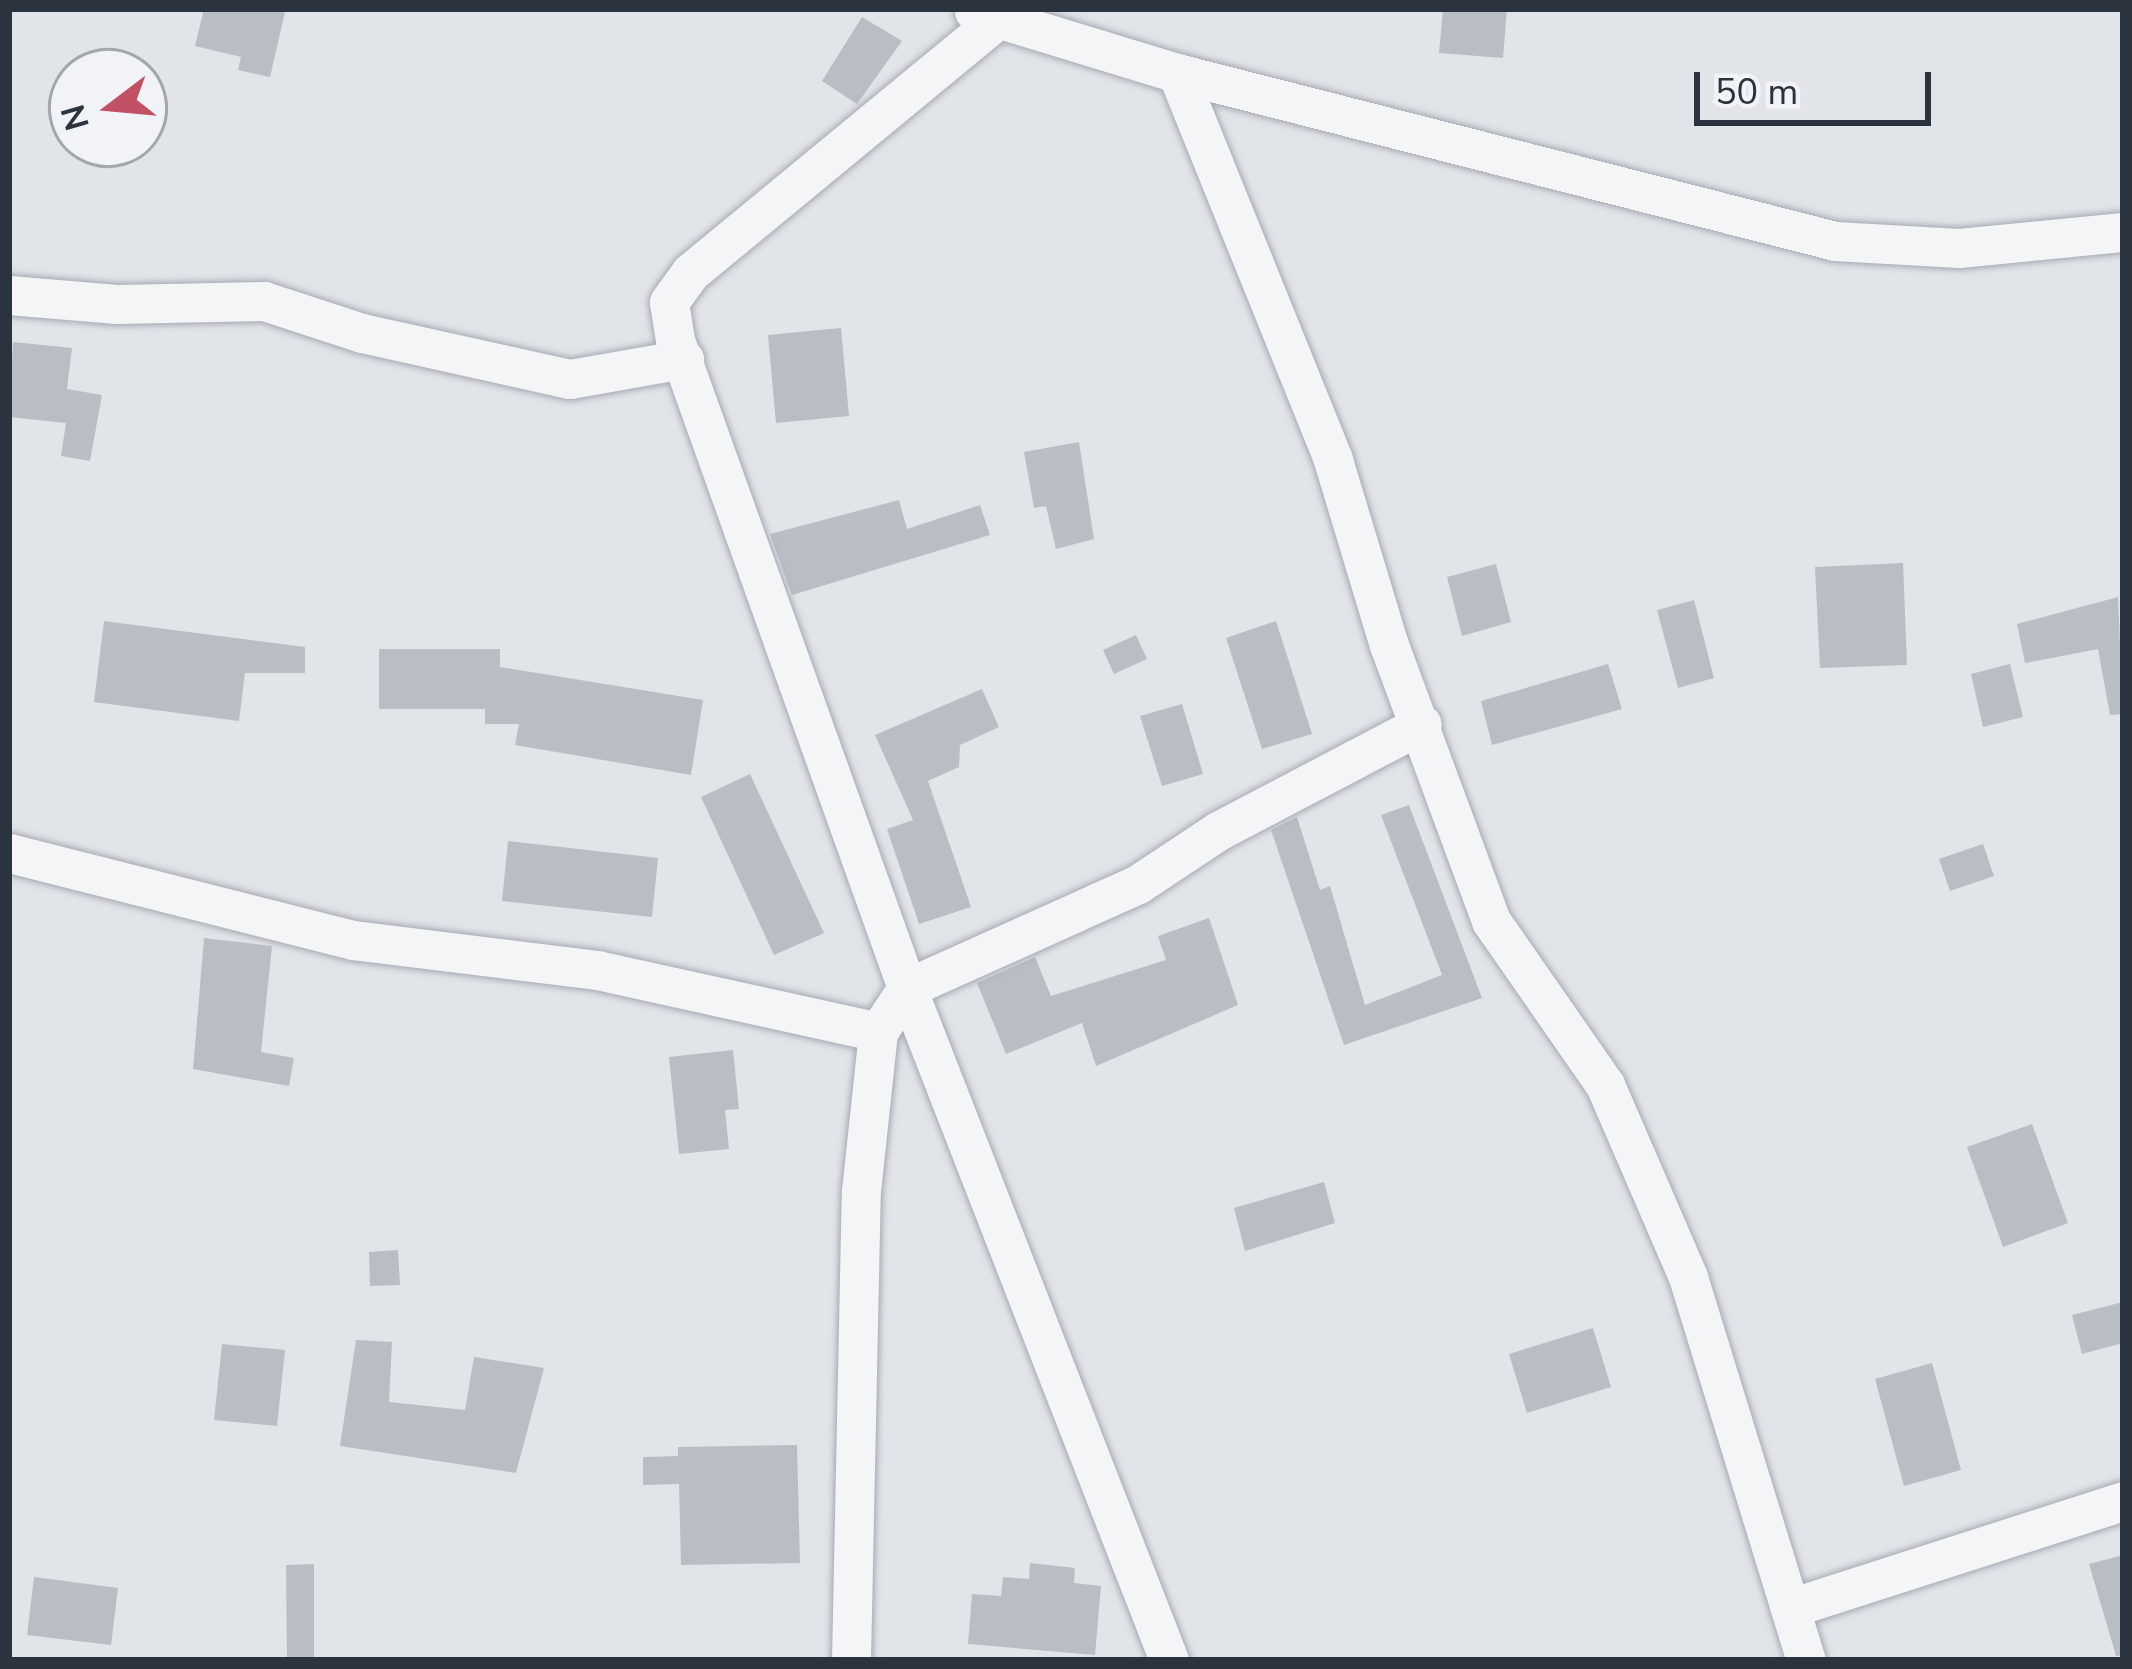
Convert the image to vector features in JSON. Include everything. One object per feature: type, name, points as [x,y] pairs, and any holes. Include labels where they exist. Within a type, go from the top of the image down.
[{"type":"street","points":[[1169,1660],[907,988],[684,359],[669,302],[692,272],[984,14],[1177,73],[1835,241],[1959,248],[2123,232]]},
{"type":"street","points":[[1177,73],[1334,460],[1491,921],[1605,1085],[1665,1221],[1723,1377],[1807,1660]]},
{"type":"street","points":[[9,295],[117,304],[264,301],[362,333],[570,379],[684,359]]},
{"type":"street","points":[[851,1660],[861,1191],[878,1032],[907,988],[1138,884],[1202,840],[1422,724]]},
{"type":"street","points":[[9,853],[353,940],[597,970],[878,1032]]},
{"type":"street","points":[[1790,1608],[2123,1501]]},
{"type":"building","points":[[204,9],[285,12],[270,77],[238,70],[241,57],[195,46]]},
{"type":"building","points":[[1443,9],[1507,9],[1503,58],[1439,53]]},
{"type":"building","points":[[862,17],[902,41],[857,104],[822,81]]},
{"type":"building","points":[[841,328],[849,416],[776,423],[768,335]]},
{"type":"building","points":[[13,342],[72,348],[67,389],[102,395],[90,461],[61,456],[66,423],[9,417]]},
{"type":"building","points":[[1079,442],[1094,539],[1056,549],[1046,506],[1034,508],[1024,452]]},
{"type":"building","points":[[899,500],[907,529],[980,505],[990,535],[792,595],[770,534]]},
{"type":"building","points":[[1903,563],[1907,665],[1820,668],[1815,567]]},
{"type":"building","points":[[1496,564],[1511,622],[1462,636],[1447,577]]},
{"type":"building","points":[[2118,597],[2123,714],[2110,715],[2098,649],[2025,663],[2017,624]]},
{"type":"building","points":[[1694,600],[1714,678],[1678,688],[1657,610]]},
{"type":"building","points":[[104,621],[305,647],[305,673],[245,673],[239,721],[94,702]]},
{"type":"building","points":[[1276,621],[1312,734],[1262,749],[1226,638]]},
{"type":"building","points":[[1136,635],[1147,659],[1114,674],[1103,650]]},
{"type":"building","points":[[379,649],[500,649],[500,667],[703,700],[691,775],[515,745],[519,724],[485,724],[485,709],[379,709]]},
{"type":"building","points":[[1608,664],[1622,709],[1492,745],[1481,701]]},
{"type":"building","points":[[2010,664],[2023,717],[1983,727],[1971,674]]},
{"type":"building","points":[[982,689],[999,727],[960,745],[959,767],[928,781],[971,907],[919,924],[887,829],[913,820],[875,735]]},
{"type":"building","points":[[1182,704],[1203,774],[1162,786],[1140,716]]},
{"type":"building","points":[[750,774],[824,933],[774,955],[701,797]]},
{"type":"building","points":[[1409,805],[1482,998],[1344,1045],[1271,830],[1297,817],[1320,890],[1330,886],[1365,1005],[1442,975],[1381,815]]},
{"type":"building","points":[[508,841],[658,858],[652,917],[502,901]]},
{"type":"building","points":[[1983,844],[1994,876],[1950,891],[1939,859]]},
{"type":"building","points":[[1209,918],[1238,1005],[1096,1066],[1082,1023],[1006,1054],[977,983],[1035,957],[1051,996],[1166,960],[1158,936]]},
{"type":"building","points":[[204,938],[272,946],[261,1052],[294,1058],[289,1086],[193,1069]]},
{"type":"building","points":[[733,1050],[739,1109],[725,1110],[729,1149],[679,1154],[669,1057]]},
{"type":"building","points":[[2032,1124],[2068,1223],[2003,1247],[1967,1147]]},
{"type":"building","points":[[1324,1182],[1335,1223],[1245,1251],[1234,1208]]},
{"type":"building","points":[[398,1250],[400,1285],[370,1286],[369,1252]]},
{"type":"building","points":[[2123,1302],[2123,1343],[2082,1354],[2072,1315]]},
{"type":"building","points":[[1593,1328],[1611,1387],[1527,1413],[1509,1354]]},
{"type":"building","points":[[356,1340],[392,1342],[389,1402],[465,1410],[474,1357],[544,1368],[516,1473],[340,1446]]},
{"type":"building","points":[[222,1344],[285,1350],[277,1426],[214,1420]]},
{"type":"building","points":[[1932,1363],[1961,1470],[1904,1486],[1875,1379]]},
{"type":"building","points":[[797,1445],[800,1563],[681,1565],[679,1484],[643,1485],[643,1457],[678,1456],[678,1447]]},
{"type":"building","points":[[2123,1555],[2123,1655],[2116,1656],[2089,1564]]},
{"type":"building","points":[[1030,1563],[1075,1568],[1074,1583],[1101,1586],[1095,1655],[968,1644],[972,1594],[1001,1596],[1003,1577],[1029,1579]]},
{"type":"building","points":[[314,1564],[314,1660],[287,1660],[286,1565]]},
{"type":"building","points":[[34,1577],[118,1588],[111,1645],[27,1635]]}]
